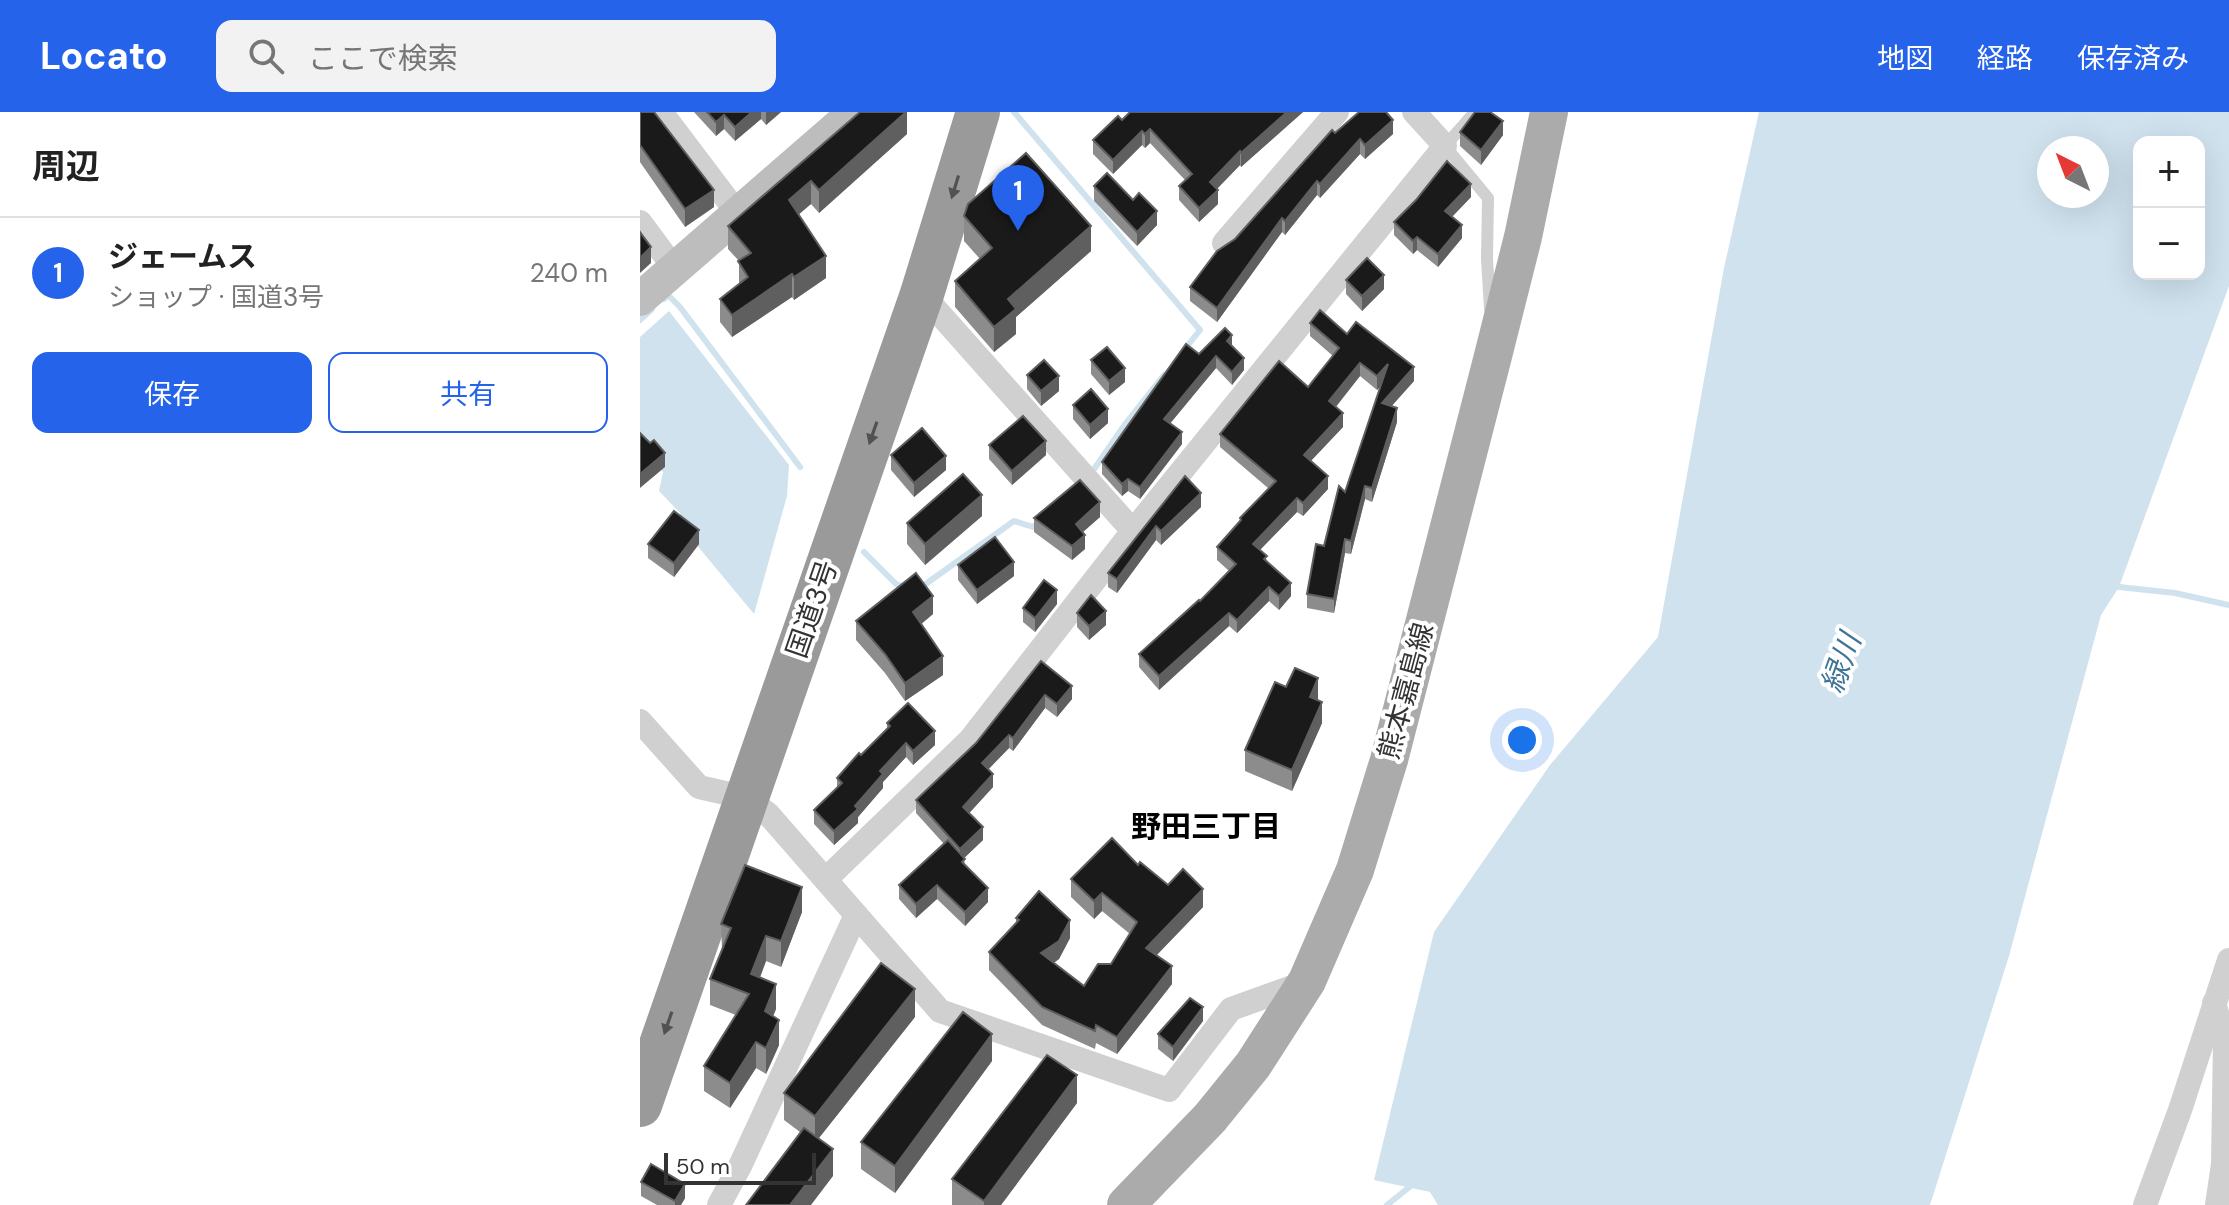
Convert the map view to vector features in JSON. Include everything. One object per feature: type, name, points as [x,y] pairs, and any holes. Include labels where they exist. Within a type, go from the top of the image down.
[{"type":"highway","name":"国道3号","points":[[640,1105],[947,112]]},
{"type":"highway","name":"国道3号","points":[[640,1017],[734,795],[922,294],[978,112]]},
{"type":"main road","name":"熊本嘉島線","points":[[1126,1205],[1253,1065],[1307,981],[1355,870],[1389,760],[1493,356],[1523,237],[1549,112]]},
{"type":"street","points":[[661,112],[738,214]]},
{"type":"street","points":[[640,299],[855,112]]},
{"type":"street","points":[[1224,243],[1337,112]]},
{"type":"street","points":[[826,879],[970,740],[1133,531],[1445,146],[1414,112]]},
{"type":"street","points":[[640,222],[675,269]]},
{"type":"street","points":[[922,294],[1133,531]]},
{"type":"street","points":[[640,721],[699,787],[734,795],[768,814],[940,1011],[1169,1090],[1231,1009],[1307,981]]},
{"type":"street","points":[[719,1205],[856,915]]},
{"type":"street","points":[[2145,1205],[2229,960]]},
{"type":"street","points":[[2214,1003],[2225,1040],[2223,1164],[2217,1205]]},
{"type":"street","points":[[2203,1205],[2223,1164]]},
{"type":"lane","points":[[1475,112],[1445,146],[1488,198],[1487,259],[1493,356]]},
{"type":"water","name":"緑川","points":[[1759,112],[2229,112],[2229,286],[2119,587],[2101,615],[2009,956],[1930,1205],[1438,1205],[1430,1192],[1374,1180],[1434,932],[1550,765],[1658,637],[1724,268]]},
{"type":"water","points":[[669,311],[789,465],[787,496],[754,614],[681,526],[680,513],[659,491],[663,472],[640,446],[640,337]]},
{"type":"building","points":[[640,112],[654,112],[714,190],[685,209],[640,145]]},
{"type":"building","points":[[707,112],[752,112],[735,127],[724,115],[716,122]]},
{"type":"building","points":[[860,112],[906,112],[819,190],[811,181],[789,200],[826,256],[794,277],[792,274],[732,315],[720,299],[748,277],[738,261],[751,253],[728,226]]},
{"type":"building","points":[[1130,112],[1287,112],[1240,151],[1210,182],[1218,190],[1199,208],[1179,186],[1192,174],[1150,129],[1145,134],[1142,131],[1113,160],[1093,140],[1118,116],[1122,120]]},
{"type":"building","points":[[1359,112],[1386,112],[1393,120],[1365,145],[1360,139],[1320,184],[1317,181],[1285,221],[1282,218],[1217,308],[1190,287],[1217,251],[1235,239],[1332,130],[1335,133]]},
{"type":"building","points":[[1475,112],[1490,112],[1503,121],[1481,150],[1460,132]]},
{"type":"building","points":[[1026,153],[1091,226],[1008,299],[1016,309],[994,327],[955,281],[992,248],[964,216],[968,204]]},
{"type":"building","points":[[1447,161],[1471,184],[1445,211],[1462,225],[1438,254],[1417,237],[1413,241],[1394,222]]},
{"type":"building","points":[[1107,173],[1133,200],[1139,193],[1157,211],[1137,232],[1094,186]]},
{"type":"building","points":[[640,232],[651,247],[640,258]]},
{"type":"building","points":[[1367,258],[1384,275],[1362,296],[1346,280]]},
{"type":"building","points":[[1320,310],[1347,334],[1356,322],[1414,367],[1382,403],[1397,408],[1372,488],[1365,486],[1351,541],[1345,539],[1334,599],[1307,594],[1316,544],[1324,546],[1339,486],[1345,492],[1388,364],[1377,376],[1360,363],[1329,401],[1343,413],[1304,455],[1328,476],[1303,503],[1297,498],[1253,544],[1267,556],[1264,559],[1291,583],[1279,596],[1269,587],[1237,620],[1229,613],[1159,676],[1139,654],[1200,601],[1236,564],[1217,547],[1276,481],[1220,434],[1279,361],[1308,387],[1339,348],[1310,323]]},
{"type":"building","points":[[1225,328],[1232,335],[1227,341],[1244,358],[1232,372],[1216,356],[1164,419],[1182,432],[1140,487],[1128,479],[1122,484],[1102,462],[1186,344],[1199,354]]},
{"type":"building","points":[[1107,347],[1125,368],[1109,381],[1091,360]]},
{"type":"building","points":[[1044,360],[1059,376],[1041,391],[1027,375]]},
{"type":"building","points":[[1091,389],[1108,409],[1090,425],[1073,405]]},
{"type":"building","points":[[1023,416],[1046,441],[1012,471],[989,445]]},
{"type":"building","points":[[922,428],[946,456],[914,483],[891,455]]},
{"type":"building","points":[[640,433],[650,443],[654,440],[665,453],[640,474]]},
{"type":"building","points":[[963,474],[982,495],[925,544],[907,523]]},
{"type":"building","points":[[1185,476],[1201,493],[1161,531],[1156,526],[1117,579],[1108,573]]},
{"type":"building","points":[[1080,480],[1100,502],[1076,524],[1085,535],[1072,546],[1034,518]]},
{"type":"building","points":[[674,511],[699,530],[674,563],[648,544]]},
{"type":"building","points":[[995,537],[1014,562],[977,590],[958,565]]},
{"type":"building","points":[[916,573],[933,596],[913,612],[943,656],[905,683],[856,621]]},
{"type":"building","points":[[1044,580],[1057,590],[1035,618],[1023,608]]},
{"type":"building","points":[[1091,595],[1106,611],[1089,626],[1077,613]]},
{"type":"building","points":[[1041,661],[1072,686],[1057,704],[1045,695],[1013,738],[1009,735],[982,763],[993,774],[963,807],[983,827],[960,849],[916,800],[976,743]]},
{"type":"building","points":[[1295,668],[1318,678],[1310,697],[1322,702],[1292,770],[1245,750],[1275,682],[1286,687]]},
{"type":"building","points":[[908,703],[935,731],[913,751],[906,743],[880,771],[883,774],[855,806],[858,809],[834,831],[814,810],[842,783],[837,778],[859,753],[861,755],[890,726],[887,723]]},
{"type":"building","points":[[1112,838],[1138,865],[1140,862],[1168,885],[1183,869],[1203,889],[1146,948],[1172,966],[1117,1037],[1096,1025],[1095,1031],[1042,1007],[989,952],[1019,920],[1016,918],[1039,891],[1070,920],[1059,941],[1041,953],[1084,986],[1098,964],[1111,964],[1137,922],[1102,893],[1094,901],[1071,879]]},
{"type":"building","points":[[948,840],[965,859],[962,862],[988,888],[965,912],[937,885],[916,904],[899,885]]},
{"type":"building","points":[[745,865],[802,887],[781,941],[766,936],[751,974],[776,984],[765,1011],[779,1020],[766,1048],[756,1042],[730,1083],[704,1066],[749,994],[710,979],[731,928],[721,924]]},
{"type":"building","points":[[881,963],[915,989],[815,1116],[784,1093]]},
{"type":"building","points":[[1190,998],[1203,1007],[1173,1047],[1158,1034]]},
{"type":"building","points":[[963,1012],[992,1034],[895,1166],[861,1142]]},
{"type":"building","points":[[1047,1055],[1077,1075],[984,1201],[952,1179]]},
{"type":"building","points":[[804,1128],[833,1149],[790,1205],[746,1205]]},
{"type":"building","points":[[651,1164],[685,1184],[675,1201],[641,1182]]},
{"type":"waterway","points":[[1014,112],[1200,330],[1184,350]]},
{"type":"waterway","points":[[664,299],[668,295],[680,307],[800,467]]},
{"type":"waterway","points":[[640,320],[652,309]]},
{"type":"waterway","points":[[1090,475],[1164,375]]},
{"type":"waterway","points":[[920,588],[1014,521],[1033,527],[1038,523]]},
{"type":"waterway","points":[[864,552],[896,584],[906,587]]},
{"type":"waterway","points":[[2119,587],[2175,593],[2229,605]]},
{"type":"waterway","points":[[1387,1205],[1412,1185]]},
{"type":"place","name":"ジェームス","points":[[1018,231]]},
{"type":"district","name":"野田三丁目","points":[[1206,826]]}]
